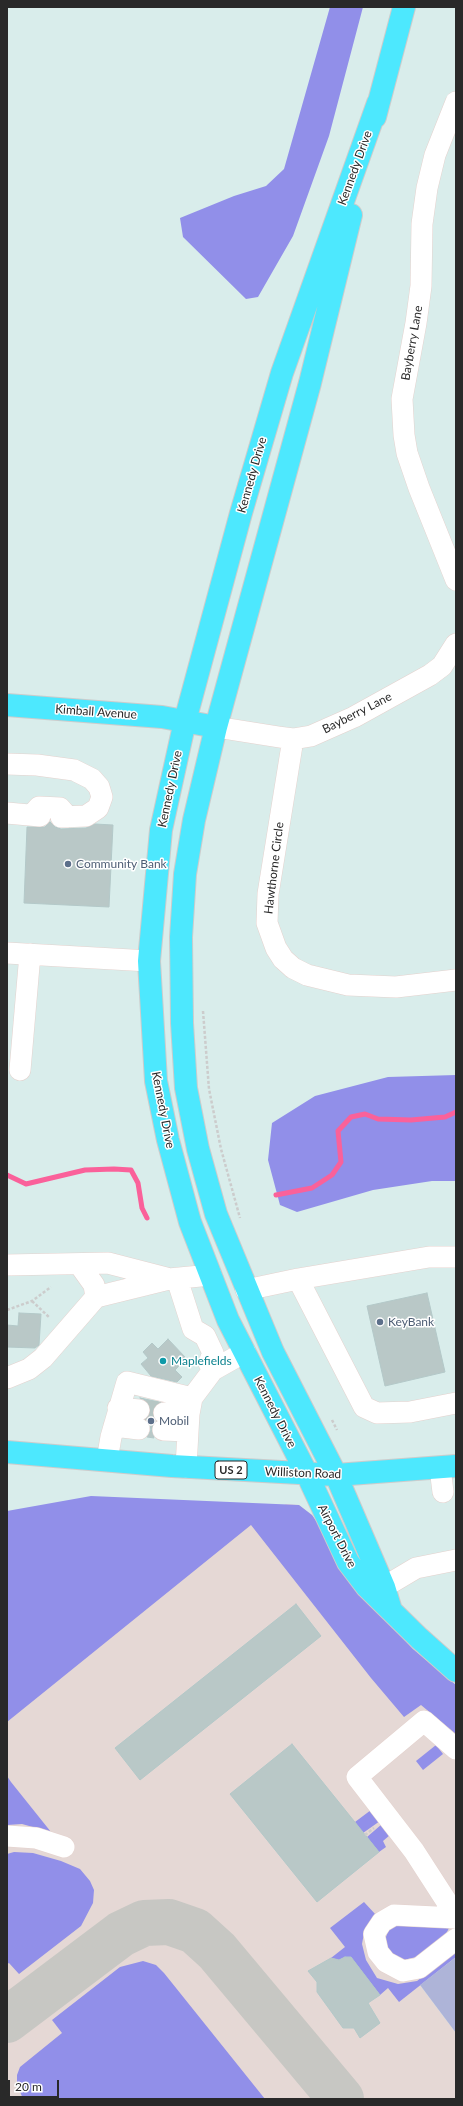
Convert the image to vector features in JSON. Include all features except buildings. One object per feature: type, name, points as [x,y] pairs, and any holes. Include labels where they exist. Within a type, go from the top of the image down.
[{"type":"main road","name":"Kennedy Drive","points":[[336,1475],[273,1352],[246,1290],[216,1214],[205,1176],[186,1088],[182,1023],[181,937],[185,874],[194,820],[216,728],[310,383],[378,103],[404,7]]},
{"type":"main road","name":"Kennedy Drive","points":[[307,1474],[228,1320],[183,1199],[156,1081],[149,960],[161,830],[185,721],[241,513],[282,373],[378,103]]},
{"type":"main road","name":"Kimball Avenue","points":[[7,705],[132,714],[185,721],[216,728]]},
{"type":"main road","points":[[211,1275],[246,1290]]},
{"type":"main road","name":"Williston Road","points":[[7,1452],[186,1467],[336,1475],[370,1471],[448,1467]]},
{"type":"main road","name":"Airport Drive","points":[[307,1474],[348,1562],[367,1587],[419,1638],[456,1671]]},
{"type":"main road","name":"Airport Drive","points":[[336,1475],[384,1587],[390,1610]]},
{"type":"street","name":"Bayberry Lane","points":[[456,102],[435,154],[427,188],[422,224],[421,286],[416,323],[402,399],[404,435],[407,453],[456,580]]},
{"type":"street","name":"Bayberry Lane","points":[[216,728],[293,738],[311,736],[340,724],[430,675],[442,666],[456,644]]},
{"type":"street","name":"Hawthorne Circle","points":[[293,738],[268,894],[267,923],[276,948],[283,959],[293,968],[307,975],[348,986],[396,987],[456,980]]},
{"type":"street","points":[[7,764],[37,765],[74,770],[92,779],[99,787],[102,797],[98,808],[86,816],[64,817],[60,808],[39,807],[36,815],[7,813]]},
{"type":"street","points":[[7,953],[149,960]]},
{"type":"street","points":[[20,1070],[30,954]]},
{"type":"street","points":[[246,1290],[298,1279],[429,1257],[456,1256]]},
{"type":"street","points":[[7,1265],[108,1263],[173,1279]]},
{"type":"street","points":[[79,1264],[94,1285],[96,1298]]},
{"type":"street","points":[[7,1378],[29,1369],[43,1358],[96,1298],[173,1279],[211,1275]]},
{"type":"street","points":[[173,1279],[193,1329],[205,1336],[213,1353],[211,1367],[190,1414],[186,1467]]},
{"type":"street","points":[[298,1279],[364,1407],[377,1414],[410,1412],[456,1403]]},
{"type":"street","points":[[211,1367],[245,1352]]},
{"type":"street","points":[[107,1460],[116,1417],[127,1382],[190,1414]]},
{"type":"street","points":[[164,1421],[190,1414]]},
{"type":"street","points":[[116,1417],[139,1420]]},
{"type":"street","points":[[443,1492],[448,1467]]},
{"type":"street","points":[[384,1587],[416,1568],[456,1560]]},
{"type":"street","points":[[456,1749],[424,1721],[357,1777],[414,1851],[456,1917]]},
{"type":"street","points":[[7,1836],[36,1838],[64,1847]]},
{"type":"street","points":[[456,1917],[394,1915],[382,1922],[374,1934],[378,1952],[386,1962],[403,1971],[419,1968],[456,1939]]},
{"type":"path","points":[[202,1005],[209,1089],[221,1149],[241,1221]]},
{"type":"path","points":[[7,1310],[32,1301],[51,1287]]},
{"type":"path","points":[[32,1301],[50,1318]]},
{"type":"path","points":[[330,1417],[337,1430]]},
{"type":"shaded area","points":[[330,7],[363,7],[329,136],[293,236],[258,297],[246,299],[183,237],[180,218],[234,196],[266,186],[284,169]]},
{"type":"shaded area","points":[[456,1075],[456,1181],[432,1181],[373,1190],[297,1212],[280,1205],[268,1160],[272,1123],[315,1096],[388,1077]]},
{"type":"shaded area","points":[[91,1496],[299,1505],[312,1515],[385,1619],[413,1649],[456,1685],[456,1734],[421,1705],[404,1717],[371,1678],[251,1525],[7,1722],[7,1511]]},
{"type":"shaded area","points":[[286,1504],[299,1505],[312,1515],[385,1619],[413,1649],[456,1685],[456,1957],[420,1985],[456,2033],[456,2099],[7,2099],[7,1669]]},
{"type":"shaded area","points":[[436,1745],[443,1754],[423,1770],[416,1761]]},
{"type":"shaded area","points":[[7,1776],[51,1832],[22,1824],[7,1825]]},
{"type":"shaded area","points":[[371,1810],[380,1821],[363,1833],[355,1822]]},
{"type":"shaded area","points":[[382,1824],[390,1835],[383,1841],[386,1847],[379,1852],[367,1837]]},
{"type":"shaded area","points":[[14,1852],[33,1853],[61,1861],[80,1869],[90,1881],[94,1890],[93,1903],[81,1926],[19,1974],[9,1963],[7,1964],[7,1854]]},
{"type":"shaded area","points":[[364,1902],[376,1915],[364,1933],[362,1944],[366,1960],[377,1978],[398,1984],[417,1981],[456,1951],[456,1957],[399,2002],[388,1988],[380,1995],[351,1957],[345,1957],[339,1960],[331,1958],[345,1947],[330,1928]]},
{"type":"shaded area","points":[[396,1923],[442,1925],[449,1928],[446,1934],[416,1957],[404,1960],[393,1956],[387,1948],[385,1940],[388,1931]]},
{"type":"shaded area","points":[[456,1957],[456,2033],[420,1985]]},
{"type":"shaded area","points":[[143,1961],[156,1965],[164,1973],[265,2099],[23,2099],[17,2084],[17,2075],[20,2067],[62,2033],[52,2020],[120,1967]]},
{"type":"waterway","points":[[276,1195],[312,1188],[332,1175],[341,1162],[338,1131],[351,1117],[365,1114],[378,1119],[411,1120],[445,1117],[456,1112]]},
{"type":"waterway","points":[[7,1175],[26,1184],[85,1170],[131,1170],[138,1183],[142,1208],[147,1218]]},
{"type":"taxiway","points":[[7,2020],[121,1934],[144,1923],[169,1922],[195,1931],[217,1951],[341,2099]]},
{"type":"tunnel","points":[[139,1410],[164,1413]]},
{"type":"place","name":"Community Bank","points":[[68,864]]},
{"type":"place","name":"KeyBank","points":[[380,1322]]},
{"type":"place","name":"Maplefields","points":[[163,1361]]},
{"type":"place","name":"Mobil","points":[[151,1421]]}]
